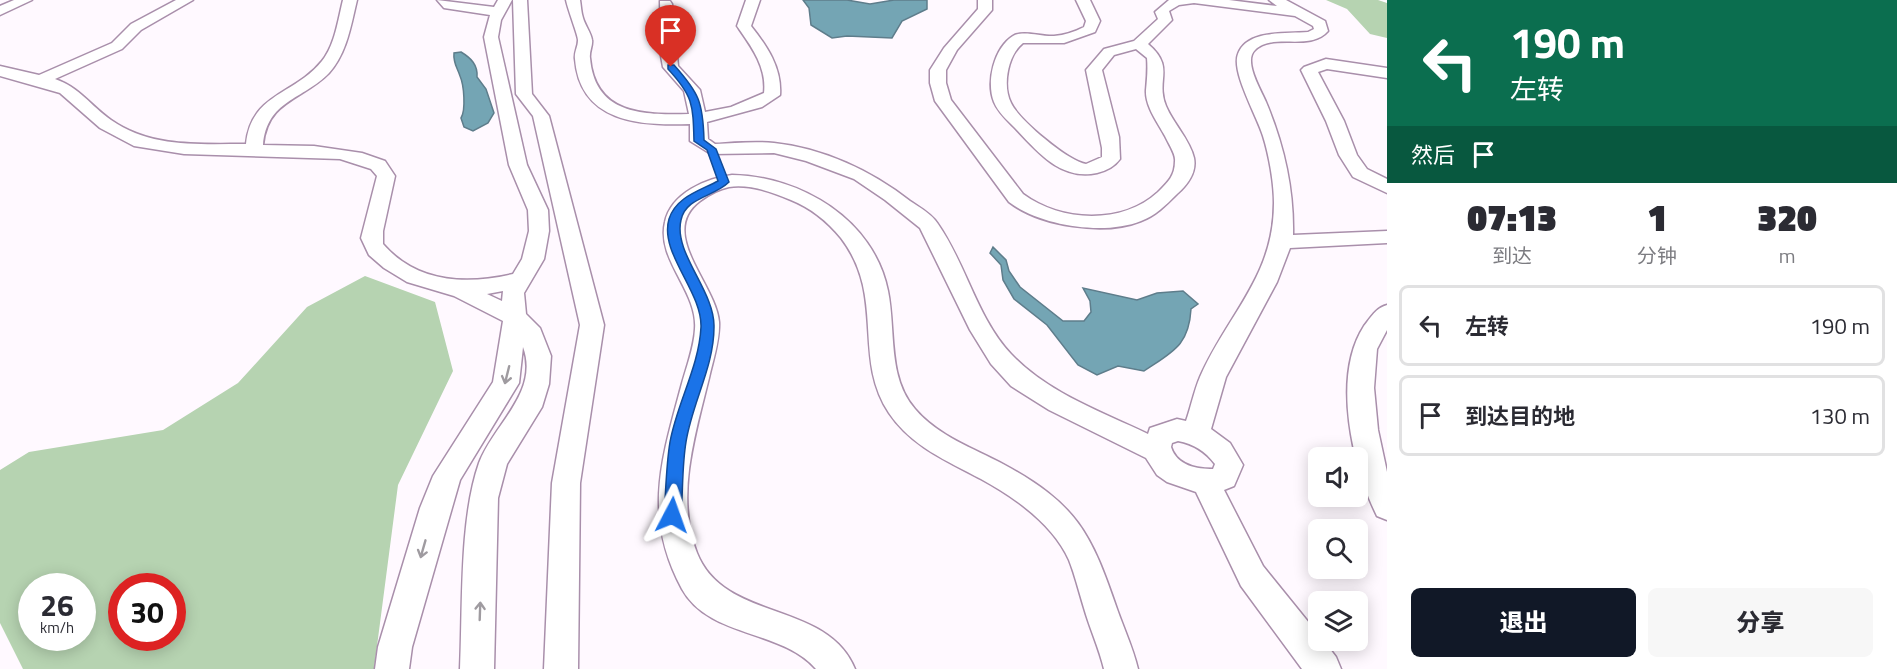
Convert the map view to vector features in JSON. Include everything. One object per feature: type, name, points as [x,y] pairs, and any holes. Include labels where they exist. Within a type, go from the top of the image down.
[{"type":"street","points":[[0,11],[25,0]]},
{"type":"street","points":[[39,81],[117,46],[136,27],[186,0]]},
{"type":"street","points":[[254,152],[261,118],[272,107],[317,75],[329,62],[336,48],[350,0]]},
{"type":"street","points":[[392,669],[429,529],[447,476],[506,383],[515,317],[513,293],[533,259],[539,231],[538,210],[518,165],[492,37],[494,20],[502,6],[449,5],[444,0]]},
{"type":"street","points":[[520,0],[524,94],[541,116],[592,325],[566,483],[561,669]]},
{"type":"street","points":[[573,0],[576,18],[585,40],[580,52],[588,82],[591,92],[603,105],[618,113],[641,117],[698,118],[758,106],[772,95],[773,85],[764,53],[744,26],[753,0]]},
{"type":"street","points":[[985,0],[985,10],[951,48],[938,70],[938,83],[943,101],[981,148],[1016,198],[1032,210],[1099,223],[1134,217],[1154,206],[1181,180],[1185,159],[1157,105],[1154,91],[1157,78],[1154,57],[1139,44]]},
{"type":"street","points":[[1083,0],[1093,21],[1090,29],[1070,40],[1053,42],[1020,38],[1006,52],[999,74],[1002,104],[1056,160],[1077,169],[1101,168],[1112,159],[1113,148],[1095,86],[1094,70],[1109,52],[1139,44],[1165,20],[1161,12],[1166,5],[1176,1],[1192,0]]},
{"type":"street","points":[[1197,0],[1303,13]]},
{"type":"street","points":[[1196,434],[1213,377],[1266,282],[1282,242],[1284,201],[1272,137],[1245,70],[1244,56],[1248,48],[1262,40],[1311,36],[1321,31],[1320,24],[1276,0]]},
{"type":"street","points":[[665,4],[668,56],[671,67],[692,90],[698,118],[699,141],[711,149],[774,148],[812,157],[861,175],[928,225],[982,330],[999,358],[1020,379],[1058,403],[1158,451],[1171,469],[1188,478],[1206,483],[1224,478],[1229,465],[1219,448],[1196,434],[1177,430],[1160,436],[1158,451]]},
{"type":"street","points":[[1387,73],[1326,64],[1310,70],[1335,121],[1348,155],[1360,172],[1387,187]]},
{"type":"street","points":[[0,71],[39,81],[73,94],[81,104],[126,139],[172,148],[254,152],[326,152],[361,158],[379,166],[386,176],[371,232],[372,243],[386,260],[421,282],[460,290],[515,317],[528,328],[539,356],[536,384],[529,407],[494,461],[483,498],[477,669]]},
{"type":"street","points":[[711,149],[724,182]]},
{"type":"street","points":[[838,669],[829,653],[789,633],[731,610],[702,592],[679,550],[672,515],[678,441],[697,381],[708,325],[693,278],[675,244],[672,232],[676,216],[684,203],[724,182],[776,187],[818,205],[837,218],[866,257],[875,278],[884,366],[895,401],[917,430],[1007,480],[1046,507],[1080,549],[1121,669]]},
{"type":"street","points":[[1282,242],[1387,237]]},
{"type":"street","points":[[460,290],[489,288],[521,279]]},
{"type":"street","points":[[1387,314],[1365,346],[1361,408],[1374,484],[1387,507]]},
{"type":"street","points":[[1206,483],[1252,576],[1324,669]]},
{"type":"green space","points":[[1326,0],[1378,0],[1387,3],[1387,38],[1370,34],[1347,9]]},
{"type":"green space","points":[[365,276],[435,302],[453,371],[398,485],[374,669],[23,669],[0,623],[0,470],[29,452],[163,430],[238,383],[307,307]]},
{"type":"water","points":[[803,0],[847,0],[870,4],[894,0],[927,0],[927,9],[902,21],[892,38],[847,36],[832,38],[811,25],[809,8]]},
{"type":"water","points":[[461,52],[475,65],[477,77],[486,89],[494,113],[488,123],[473,131],[464,127],[461,118],[464,109],[463,91],[454,53]]},
{"type":"water","points":[[993,247],[1006,260],[1009,271],[1020,287],[1063,321],[1084,321],[1091,312],[1090,301],[1083,288],[1137,300],[1157,293],[1183,291],[1198,304],[1191,309],[1190,322],[1183,340],[1171,353],[1144,371],[1118,366],[1097,375],[1078,365],[1047,325],[1014,299],[1003,280],[1001,265],[990,253]]},
{"type":"route","points":[[671,67],[692,90],[694,108],[698,118],[699,141],[711,149],[724,182],[684,203],[676,216],[672,232],[675,244],[693,278],[708,325],[697,381],[678,441],[672,515]]}]
